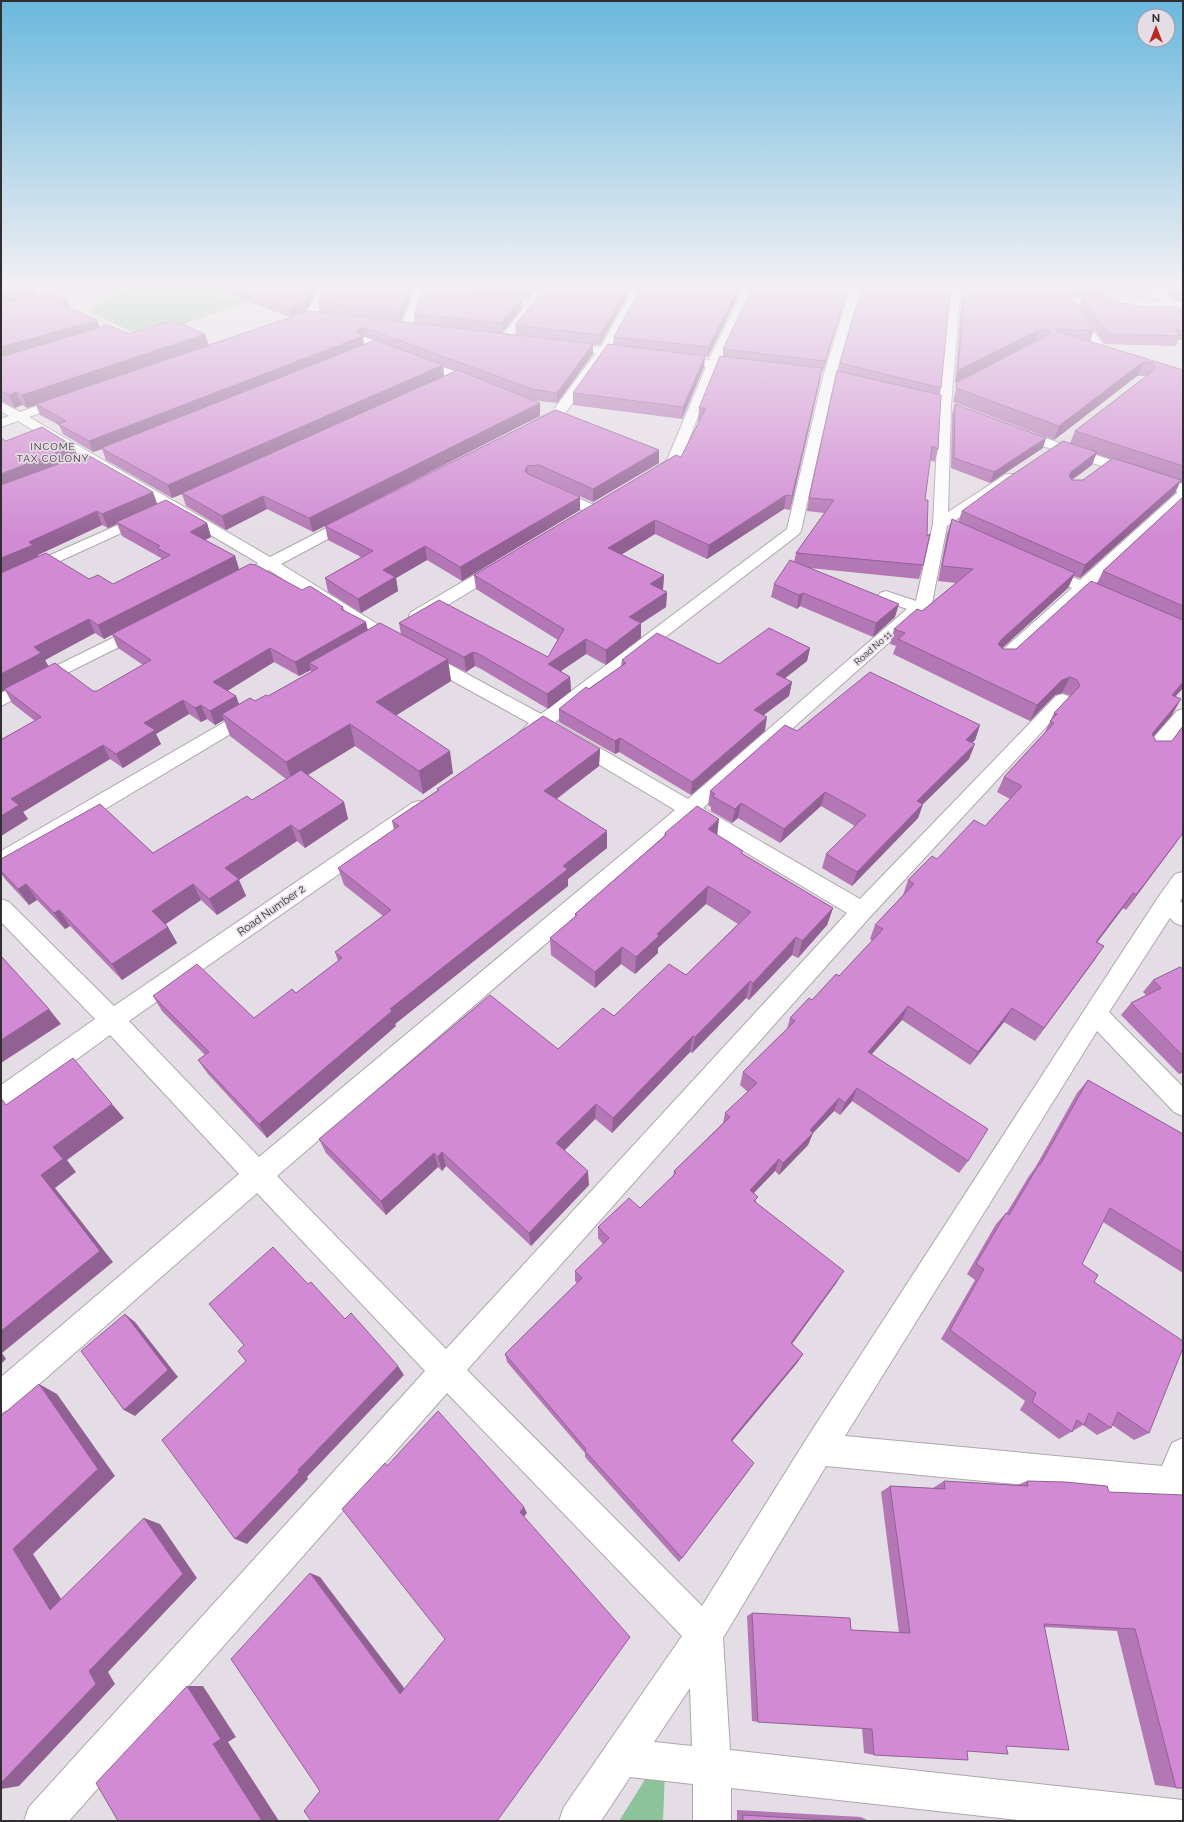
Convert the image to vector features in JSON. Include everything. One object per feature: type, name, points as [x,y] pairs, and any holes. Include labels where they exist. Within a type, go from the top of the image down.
[{"type":"street","points":[[437,369],[494,390]]},
{"type":"street","points":[[522,433],[550,412],[588,369]]},
{"type":"street","points":[[640,482],[673,462],[711,369]]},
{"type":"street","points":[[510,746],[543,723],[794,531],[832,369]]},
{"type":"street","name":"Road No 11","points":[[1,1397],[689,809],[924,603],[947,527],[946,403],[950,369]]},
{"type":"street","points":[[814,376],[844,381]]},
{"type":"street","points":[[444,383],[458,377]]},
{"type":"street","points":[[946,403],[959,387]]},
{"type":"street","points":[[1,422],[78,396]]},
{"type":"street","points":[[1,406],[269,563],[396,629],[543,723],[862,911]]},
{"type":"street","points":[[550,412],[572,421]]},
{"type":"street","points":[[1006,428],[1056,447],[1183,489]]},
{"type":"street","points":[[1044,455],[1069,437]]},
{"type":"street","points":[[79,465],[108,453]]},
{"type":"street","points":[[658,456],[673,462]]},
{"type":"street","points":[[1094,472],[1106,463]]},
{"type":"street","points":[[947,527],[1024,468]]},
{"type":"street","points":[[542,486],[594,510]]},
{"type":"street","points":[[1003,659],[1183,495]]},
{"type":"street","points":[[1,583],[185,499]]},
{"type":"street","points":[[577,520],[607,502]]},
{"type":"street","points":[[246,575],[368,512]]},
{"type":"street","points":[[364,648],[512,559]]},
{"type":"street","points":[[1032,565],[1125,606]]},
{"type":"street","points":[[886,596],[919,608]]},
{"type":"street","points":[[1,700],[155,622]]},
{"type":"street","points":[[43,1821],[446,1371],[862,911],[1062,700]]},
{"type":"street","points":[[1,862],[268,704]]},
{"type":"street","points":[[1154,750],[1183,715]]},
{"type":"street","name":"Road Number 2","points":[[1,1100],[112,1020],[438,795]]},
{"type":"street","points":[[578,1821],[705,1634],[818,1449],[1095,1013],[1178,900]]},
{"type":"street","points":[[1,908],[112,1020],[258,1176],[446,1371],[705,1634],[712,1768],[712,1821]]},
{"type":"street","points":[[1095,1013],[1183,1104]]},
{"type":"street","points":[[818,1449],[1177,1484],[1183,1454]]},
{"type":"street","points":[[621,1757],[1046,1813],[1183,1819]]},
{"type":"green space","points":[[666,1746],[663,1821],[619,1821]]},
{"type":"building","points":[[1,369],[100,369],[22,395],[16,392],[9,395],[1,391]]},
{"type":"building","points":[[139,369],[277,369],[89,441],[58,424],[66,421],[36,404]]},
{"type":"building","points":[[302,369],[434,369],[168,485],[101,448]]},
{"type":"building","points":[[478,369],[575,369],[557,393],[532,389]]},
{"type":"building","points":[[590,369],[699,369],[683,407],[573,393]]},
{"type":"building","points":[[715,369],[822,369],[792,496],[786,495],[709,545],[655,520],[608,548],[664,575],[650,584],[667,592],[629,617],[641,623],[606,650],[586,639],[548,664],[570,677],[547,694],[479,654],[473,652],[464,657],[399,623],[439,600],[548,657],[564,629],[474,575],[676,455],[681,457],[706,408],[699,408]]},
{"type":"building","points":[[864,369],[943,369],[941,388]]},
{"type":"building","points":[[983,369],[1134,369],[1059,426],[956,388],[957,383]]},
{"type":"building","points":[[1154,369],[1183,370],[1183,466],[1075,431]]},
{"type":"building","points":[[458,370],[540,403],[309,518],[263,496],[222,516],[182,493]]},
{"type":"building","points":[[837,371],[941,395],[938,449],[932,446],[925,500],[928,500],[927,536],[930,534],[923,565],[796,553],[834,500],[809,498]]},
{"type":"building","points":[[955,404],[1046,438],[994,472],[954,458]]},
{"type":"building","points":[[556,410],[659,450],[593,489],[539,465],[527,466],[525,471],[528,474],[580,497],[460,567],[425,546],[383,570],[395,577],[358,599],[325,578],[373,551],[325,526]]},
{"type":"building","points":[[42,427],[73,446],[1,474],[1,438],[6,441]]},
{"type":"building","points":[[1063,441],[1097,452],[1071,472],[1069,476],[1072,480],[1083,480],[1113,458],[1181,480],[1085,565],[962,511],[1006,479]]},
{"type":"building","points":[[86,454],[153,492],[102,514],[97,511],[29,542],[33,545],[1,558],[1,485]]},
{"type":"building","points":[[1183,497],[1183,606],[1103,571]]},
{"type":"building","points":[[166,500],[207,523],[190,532],[235,556],[98,625],[89,619],[34,647],[41,653],[1,674],[1,573],[46,553],[89,579],[98,575],[113,584],[170,555],[157,548],[160,546],[116,522]]},
{"type":"building","points":[[952,519],[1075,573],[1002,639],[998,644],[1003,649],[1016,649],[1091,581],[1183,620],[1183,682],[1172,695],[1181,699],[1152,734],[1156,741],[1172,741],[1183,726],[1183,833],[1136,895],[1133,893],[1096,942],[1104,946],[1044,1028],[1012,1008],[978,1052],[908,1006],[868,1052],[988,1129],[968,1161],[857,1088],[845,1103],[839,1098],[810,1130],[813,1133],[783,1163],[779,1159],[750,1190],[758,1197],[754,1201],[844,1271],[791,1343],[803,1354],[731,1440],[754,1463],[682,1558],[585,1451],[586,1449],[505,1354],[582,1278],[575,1271],[609,1238],[598,1227],[629,1198],[640,1208],[676,1173],[674,1171],[730,1117],[725,1113],[757,1083],[743,1072],[795,1021],[790,1018],[809,998],[812,1000],[836,974],[839,976],[883,929],[875,925],[914,884],[908,880],[932,856],[937,859],[974,820],[985,826],[1022,786],[1004,777],[1054,723],[1050,721],[1057,714],[1054,713],[1080,686],[1077,680],[1070,677],[1062,680],[1037,705],[898,639],[905,633],[894,629],[917,609],[922,611],[973,569],[942,566]]},
{"type":"building","points":[[790,560],[899,604],[876,623],[803,593],[799,595],[774,584]]},
{"type":"building","points":[[250,564],[256,565],[302,590],[310,586],[343,607],[341,609],[366,622],[295,662],[270,648],[213,682],[236,696],[210,711],[201,705],[195,708],[183,700],[144,723],[155,730],[116,754],[103,745],[11,799],[19,805],[1,816],[1,740],[41,717],[4,689],[55,663],[93,691],[97,691],[151,660],[112,634]]},
{"type":"building","points":[[380,623],[448,659],[376,702],[450,751],[419,771],[350,724],[286,762],[222,714],[250,698],[255,701],[266,695],[268,696],[318,668],[309,663]]},
{"type":"building","points":[[769,628],[810,648],[776,674],[792,682],[754,710],[767,717],[692,782],[620,738],[615,741],[559,709],[586,687],[589,689],[626,663],[622,660],[657,633],[719,664]]},
{"type":"building","points":[[870,672],[980,725],[966,740],[975,744],[917,801],[923,804],[857,872],[826,854],[866,815],[825,792],[784,829],[741,803],[735,809],[712,796],[715,794],[710,791],[785,725],[797,731]]},
{"type":"building","points":[[543,716],[600,749],[544,791],[607,831],[563,866],[568,869],[390,1009],[392,1011],[259,1124],[198,1060],[209,1052],[153,996],[197,964],[254,1018],[292,989],[296,993],[342,958],[335,952],[391,910],[338,868],[399,826],[392,821],[439,790],[437,789]]},
{"type":"building","points":[[301,770],[344,802],[299,831],[291,825],[225,868],[239,879],[209,899],[193,884],[152,911],[168,927],[112,964],[59,910],[54,913],[26,884],[18,889],[1,871],[1,859],[100,804],[153,853],[247,796],[252,800]]},
{"type":"building","points":[[697,806],[719,819],[708,829],[743,851],[741,853],[833,908],[802,941],[796,937],[753,983],[750,981],[695,1037],[693,1036],[613,1118],[596,1104],[556,1143],[588,1171],[529,1233],[442,1152],[438,1157],[434,1153],[381,1201],[319,1139],[490,995],[558,1049],[603,1008],[614,1016],[669,964],[686,975],[751,912],[708,886],[657,934],[659,936],[636,957],[622,947],[595,972],[550,938],[577,915],[575,914],[666,835],[665,833]]},
{"type":"building","points":[[2,957],[49,1009],[1,1040],[1,958]]},
{"type":"building","points":[[1180,967],[1183,969],[1183,1056],[1131,1003],[1161,988],[1153,980]]},
{"type":"building","points":[[73,1058],[112,1104],[53,1147],[63,1159],[41,1175],[100,1251],[1,1331],[1,1098],[6,1105]]},
{"type":"building","points":[[1088,1080],[1183,1134],[1183,1253],[1110,1208],[1082,1264],[1098,1275],[1094,1282],[1183,1341],[1183,1348],[1149,1433],[1118,1412],[1111,1428],[1089,1413],[1084,1425],[1077,1420],[1072,1432],[1032,1402],[1036,1393],[950,1330],[984,1269],[976,1264],[1006,1213],[1009,1215],[1039,1164],[1040,1165]]},
{"type":"building","points":[[273,1247],[308,1284],[311,1282],[345,1319],[351,1313],[398,1366],[298,1470],[299,1472],[235,1539],[162,1440],[246,1361],[238,1351],[244,1345],[209,1304]]},
{"type":"building","points":[[125,1314],[168,1370],[124,1410],[81,1351]]},
{"type":"building","points":[[39,1384],[98,1469],[13,1549],[50,1610],[144,1518],[183,1574],[89,1671],[96,1684],[1,1783],[1,1416]]},
{"type":"building","points":[[438,1411],[524,1507],[520,1512],[630,1637],[497,1821],[311,1821],[304,1811],[320,1791],[231,1659],[310,1573],[400,1694],[445,1639],[342,1509],[385,1463],[387,1466]]},
{"type":"building","points":[[944,1481],[1028,1486],[1027,1481],[1065,1482],[1107,1486],[1109,1492],[1183,1495],[1183,1788],[1176,1788],[1135,1629],[1044,1624],[1069,1750],[1006,1746],[1008,1754],[967,1751],[968,1760],[874,1755],[872,1729],[758,1722],[752,1613],[850,1618],[851,1630],[910,1633],[890,1486],[945,1489]]},
{"type":"building","points":[[187,1686],[221,1739],[213,1744],[262,1821],[118,1821],[96,1783]]},
{"type":"building","points":[[743,1815],[843,1821],[743,1821]]},
{"type":"district","name":"INCOME TAX COLONY","points":[[53,452]]}]
